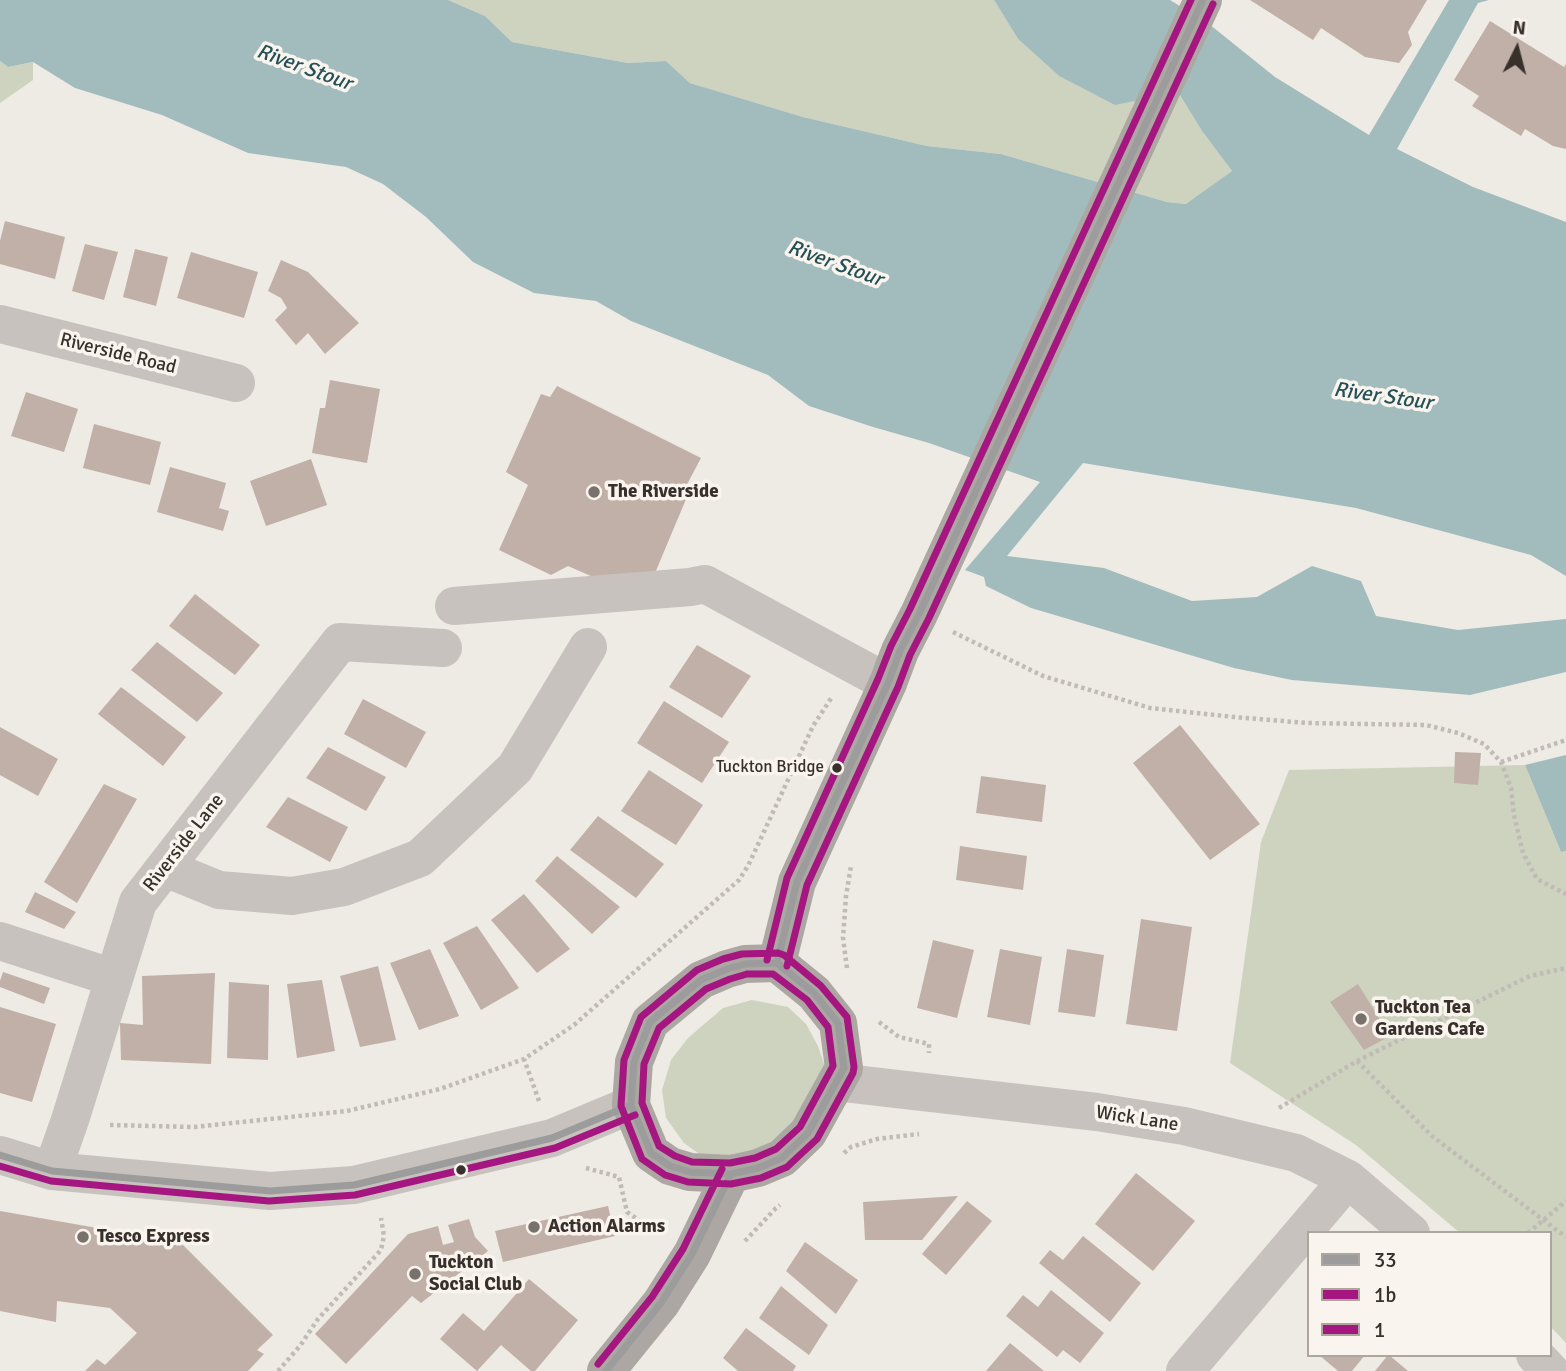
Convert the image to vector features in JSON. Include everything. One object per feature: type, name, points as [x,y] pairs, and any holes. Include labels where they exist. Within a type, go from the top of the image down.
[{"type":"main road","points":[[777,963],[797,882],[1203,0]]},
{"type":"main road","points":[[777,963],[814,993],[838,1023],[844,1068],[808,1133],[782,1158],[758,1168],[732,1174],[690,1172],[670,1166],[651,1153],[631,1105],[634,1062],[650,1022],[701,980],[746,964],[777,963]]},
{"type":"main road","points":[[606,1371],[661,1303],[692,1254],[732,1174]]},
{"type":"street","name":"Riverside Road","points":[[0,324],[236,383]]},
{"type":"street","points":[[454,606],[676,589],[705,584],[894,667]]},
{"type":"street","name":"Riverside Lane","points":[[52,1171],[138,902],[340,642],[443,648]]},
{"type":"street","points":[[165,868],[219,890],[292,896],[344,887],[421,858],[515,768],[587,647]]},
{"type":"street","points":[[0,941],[114,978]]},
{"type":"street","name":"Wick Lane","points":[[836,1082],[1097,1112],[1184,1126],[1296,1153],[1348,1179],[1408,1231]]},
{"type":"street","points":[[0,1155],[52,1171],[270,1191],[354,1185],[552,1138],[631,1105]]},
{"type":"street","points":[[1185,1371],[1348,1179]]},
{"type":"street","points":[[1537,1357],[1550,1371]]},
{"type":"path","points":[[919,614],[1043,676],[1150,708],[1307,723],[1426,725],[1458,733],[1484,744],[1501,762],[1511,788],[1522,853],[1537,879],[1566,894]]},
{"type":"path","points":[[1501,762],[1566,740]]},
{"type":"path","points":[[1230,1137],[1357,1061],[1530,976],[1566,968]]},
{"type":"path","points":[[70,1120],[113,1126],[194,1128],[347,1111],[440,1089],[524,1059]]},
{"type":"path","points":[[1357,1061],[1433,1137],[1566,1237]]},
{"type":"path","points":[[278,1371],[300,1346],[318,1319],[381,1250],[384,1236],[376,1180]]},
{"type":"path","points":[[1530,1231],[1566,1201]]},
{"type":"green space","points":[[448,0],[994,0],[1018,39],[1059,76],[1115,104],[1178,92],[1202,131],[1232,171],[1187,204],[1167,202],[1001,154],[927,146],[803,117],[690,83],[666,61],[628,63],[512,42],[485,16]]},
{"type":"green space","points":[[0,61],[8,67],[33,62],[33,80],[0,103]]},
{"type":"green space","points":[[1525,765],[1561,852],[1566,851],[1566,1343],[1552,1328],[1552,1231],[1458,1231],[1356,1145],[1230,1063],[1261,842],[1289,770]]},
{"type":"green space","points":[[752,1000],[788,1007],[806,1024],[818,1046],[827,1073],[814,1106],[764,1156],[705,1158],[684,1143],[666,1118],[662,1090],[671,1060],[688,1038],[723,1008]]},
{"type":"water","name":"River Stour","points":[[0,0],[448,0],[485,16],[512,42],[628,63],[666,61],[690,83],[803,117],[927,146],[1001,154],[1167,202],[1186,204],[1232,171],[1202,131],[1178,92],[1115,105],[1059,76],[1018,39],[994,0],[1170,0],[1209,24],[1275,77],[1369,135],[1449,0],[1489,0],[1478,3],[1397,149],[1473,187],[1566,222],[1566,576],[1531,555],[1356,508],[1083,463],[1007,556],[1104,568],[1192,601],[1257,597],[1312,566],[1361,581],[1376,616],[1458,630],[1566,619],[1566,672],[1470,695],[1292,680],[1234,668],[1031,608],[986,586],[984,577],[965,570],[1040,482],[929,443],[809,406],[768,375],[631,321],[596,301],[534,293],[473,262],[426,217],[383,184],[346,167],[248,153],[162,115],[75,88],[33,62],[8,67],[0,61]]},
{"type":"water","points":[[1566,755],[1566,851],[1561,852],[1525,765]]},
{"type":"building","points":[[1250,0],[1427,0],[1408,32],[1412,45],[1399,63],[1365,57],[1321,28],[1313,40]]},
{"type":"building","points":[[1490,21],[1564,67],[1566,64],[1566,149],[1553,146],[1525,129],[1521,136],[1472,106],[1479,96],[1454,80]]},
{"type":"building","points":[[5,221],[65,237],[55,279],[0,264],[0,241]]},
{"type":"building","points":[[85,244],[118,252],[104,300],[72,291]]},
{"type":"building","points":[[135,249],[168,257],[156,306],[123,297]]},
{"type":"building","points":[[191,252],[258,272],[244,318],[177,298]]},
{"type":"building","points":[[281,260],[308,272],[359,323],[325,354],[308,333],[296,345],[275,320],[287,308],[281,298],[268,291]]},
{"type":"building","points":[[330,380],[380,389],[367,463],[312,453],[320,408],[325,408]]},
{"type":"building","points":[[557,386],[701,458],[684,490],[689,492],[650,585],[618,588],[568,566],[551,575],[499,550],[528,485],[506,472],[541,394],[550,397]]},
{"type":"building","points":[[26,392],[78,409],[64,452],[11,436]]},
{"type":"building","points":[[94,424],[161,442],[150,485],[83,468]]},
{"type":"building","points":[[311,459],[327,505],[266,526],[250,481]]},
{"type":"building","points":[[170,467],[226,483],[219,508],[229,511],[223,531],[157,512]]},
{"type":"building","points":[[195,594],[260,645],[235,675],[169,626]]},
{"type":"building","points":[[157,642],[223,693],[197,722],[131,670]]},
{"type":"building","points":[[697,645],[751,676],[722,718],[669,687]]},
{"type":"building","points":[[121,687],[186,737],[163,766],[98,714]]},
{"type":"building","points":[[363,699],[426,732],[406,768],[344,734]]},
{"type":"building","points":[[664,701],[729,742],[702,783],[637,743]]},
{"type":"building","points":[[1180,725],[1260,824],[1210,860],[1133,763]]},
{"type":"building","points":[[0,727],[58,759],[38,796],[0,775]]},
{"type":"building","points":[[328,747],[386,777],[366,811],[306,778]]},
{"type":"building","points":[[1455,752],[1481,753],[1478,785],[1454,783]]},
{"type":"building","points":[[649,770],[703,805],[676,845],[621,811]]},
{"type":"building","points":[[981,776],[1046,785],[1042,822],[976,813]]},
{"type":"building","points":[[104,784],[137,799],[77,903],[44,882]]},
{"type":"building","points":[[288,797],[348,827],[330,862],[266,827]]},
{"type":"building","points":[[598,816],[664,864],[636,898],[570,850]]},
{"type":"building","points":[[960,846],[1027,856],[1023,890],[956,880]]},
{"type":"building","points":[[557,856],[620,907],[592,934],[535,881]]},
{"type":"building","points":[[35,892],[76,912],[64,929],[25,912]]},
{"type":"building","points":[[524,894],[570,949],[537,973],[491,920]]},
{"type":"building","points":[[1141,919],[1192,927],[1177,1031],[1126,1024]]},
{"type":"building","points":[[477,926],[519,988],[481,1010],[443,943]]},
{"type":"building","points":[[933,940],[974,950],[957,1018],[917,1008]]},
{"type":"building","points":[[430,949],[459,1016],[419,1030],[390,963]]},
{"type":"building","points":[[1000,949],[1042,957],[1030,1025],[987,1017]]},
{"type":"building","points":[[1067,949],[1104,955],[1095,1017],[1058,1012]]},
{"type":"building","points":[[378,966],[396,1040],[360,1047],[340,976]]},
{"type":"building","points":[[3,972],[50,988],[44,1004],[0,987]]},
{"type":"building","points":[[215,973],[211,1064],[121,1060],[120,1023],[143,1025],[142,976]]},
{"type":"building","points":[[322,980],[335,1051],[297,1058],[287,984]]},
{"type":"building","points":[[229,982],[269,985],[268,1060],[227,1058]]},
{"type":"building","name":"Tuckton Tea Gardens Cafe","points":[[1358,984],[1390,1036],[1364,1050],[1330,1002]]},
{"type":"building","points":[[0,1007],[56,1024],[32,1102],[0,1093]]},
{"type":"building","points":[[1136,1173],[1195,1221],[1153,1271],[1095,1224]]},
{"type":"building","points":[[958,1196],[922,1240],[865,1240],[863,1202]]},
{"type":"building","points":[[967,1201],[992,1221],[946,1275],[922,1254]]},
{"type":"building","points":[[608,1206],[615,1236],[503,1262],[495,1231]]},
{"type":"building","points":[[0,1211],[160,1239],[168,1230],[273,1335],[257,1350],[264,1354],[248,1371],[85,1371],[97,1359],[105,1365],[137,1333],[110,1308],[57,1301],[56,1322],[0,1311]]},
{"type":"building","name":"Tuckton Social Club","points":[[469,1219],[475,1237],[488,1251],[421,1303],[412,1296],[346,1364],[315,1334],[408,1234],[438,1226],[443,1245],[454,1242],[448,1225]]},
{"type":"building","points":[[1083,1236],[1141,1283],[1110,1322],[1039,1263],[1050,1250],[1063,1260]]},
{"type":"building","points":[[805,1242],[858,1280],[836,1314],[786,1271]]},
{"type":"building","points":[[529,1279],[578,1320],[535,1371],[531,1371],[501,1345],[477,1371],[440,1339],[463,1313],[484,1331]]},
{"type":"building","points":[[781,1286],[828,1325],[809,1355],[759,1318]]},
{"type":"building","points":[[1051,1290],[1104,1333],[1080,1363],[1063,1350],[1057,1357],[1006,1316],[1023,1295],[1038,1307]]},
{"type":"building","points":[[746,1328],[796,1366],[793,1371],[738,1371],[723,1358]]},
{"type":"building","points":[[1010,1343],[1044,1371],[986,1371]]},
{"type":"building","points":[[1321,1357],[1363,1357],[1352,1371],[1338,1371]]},
{"type":"building","points":[[1386,1357],[1391,1357],[1408,1371],[1375,1371]]},
{"type":"transit line","name":"1","points":[[767,960],[787,878],[891,646],[1191,0]]},
{"type":"transit line","name":"33","points":[[777,963],[797,882],[900,651],[1203,0]]},
{"type":"transit line","name":"1b","points":[[787,966],[807,885],[898,687],[910,655],[1213,4]]},
{"type":"transit line","name":"1","points":[[778,953],[821,986],[847,1017],[853,1073],[817,1139],[787,1167],[761,1178],[731,1184],[688,1182],[665,1175],[642,1159],[621,1106],[624,1060],[641,1017],[697,970],[742,954],[778,953]]},
{"type":"transit line","name":"33","points":[[808,1133],[782,1158],[758,1168],[731,1174],[690,1172],[670,1166],[651,1153],[631,1105],[634,1062],[650,1022],[701,980],[745,964],[777,963],[814,993],[838,1023],[844,1068]]},
{"type":"transit line","name":"1b","points":[[747,974],[773,974],[807,1000],[828,1027],[833,1066],[800,1127],[776,1149],[755,1158],[730,1163],[692,1162],[659,1146],[642,1103],[644,1064],[659,1028],[706,989],[747,974]]},
{"type":"transit line","name":"33","points":[[808,1133],[844,1068]]},
{"type":"transit line","name":"33","points":[[808,1133],[844,1068]]},
{"type":"transit line","name":"33","points":[[0,1155],[52,1171],[270,1191],[354,1185],[552,1138],[631,1105]]},
{"type":"transit line","name":"1b","points":[[0,1166],[51,1181],[269,1201],[355,1195],[555,1148],[635,1115]]},
{"type":"transit line","name":"1","points":[[598,1364],[652,1297],[683,1249],[722,1169]]},
{"type":"transit line","name":"33","points":[[606,1371],[661,1303],[692,1254],[731,1174]]},
{"type":"place","name":"The Riverside","points":[[594,492]]},
{"type":"place","name":"Tuckton Bridge","points":[[837,768]]},
{"type":"place","name":"Tuckton Tea Gardens Cafe","points":[[1361,1019]]},
{"type":"place","name":"Action Alarms","points":[[534,1227]]},
{"type":"place","name":"Tesco Express","points":[[83,1237]]},
{"type":"place","name":"Tuckton Social Club","points":[[415,1274]]}]
